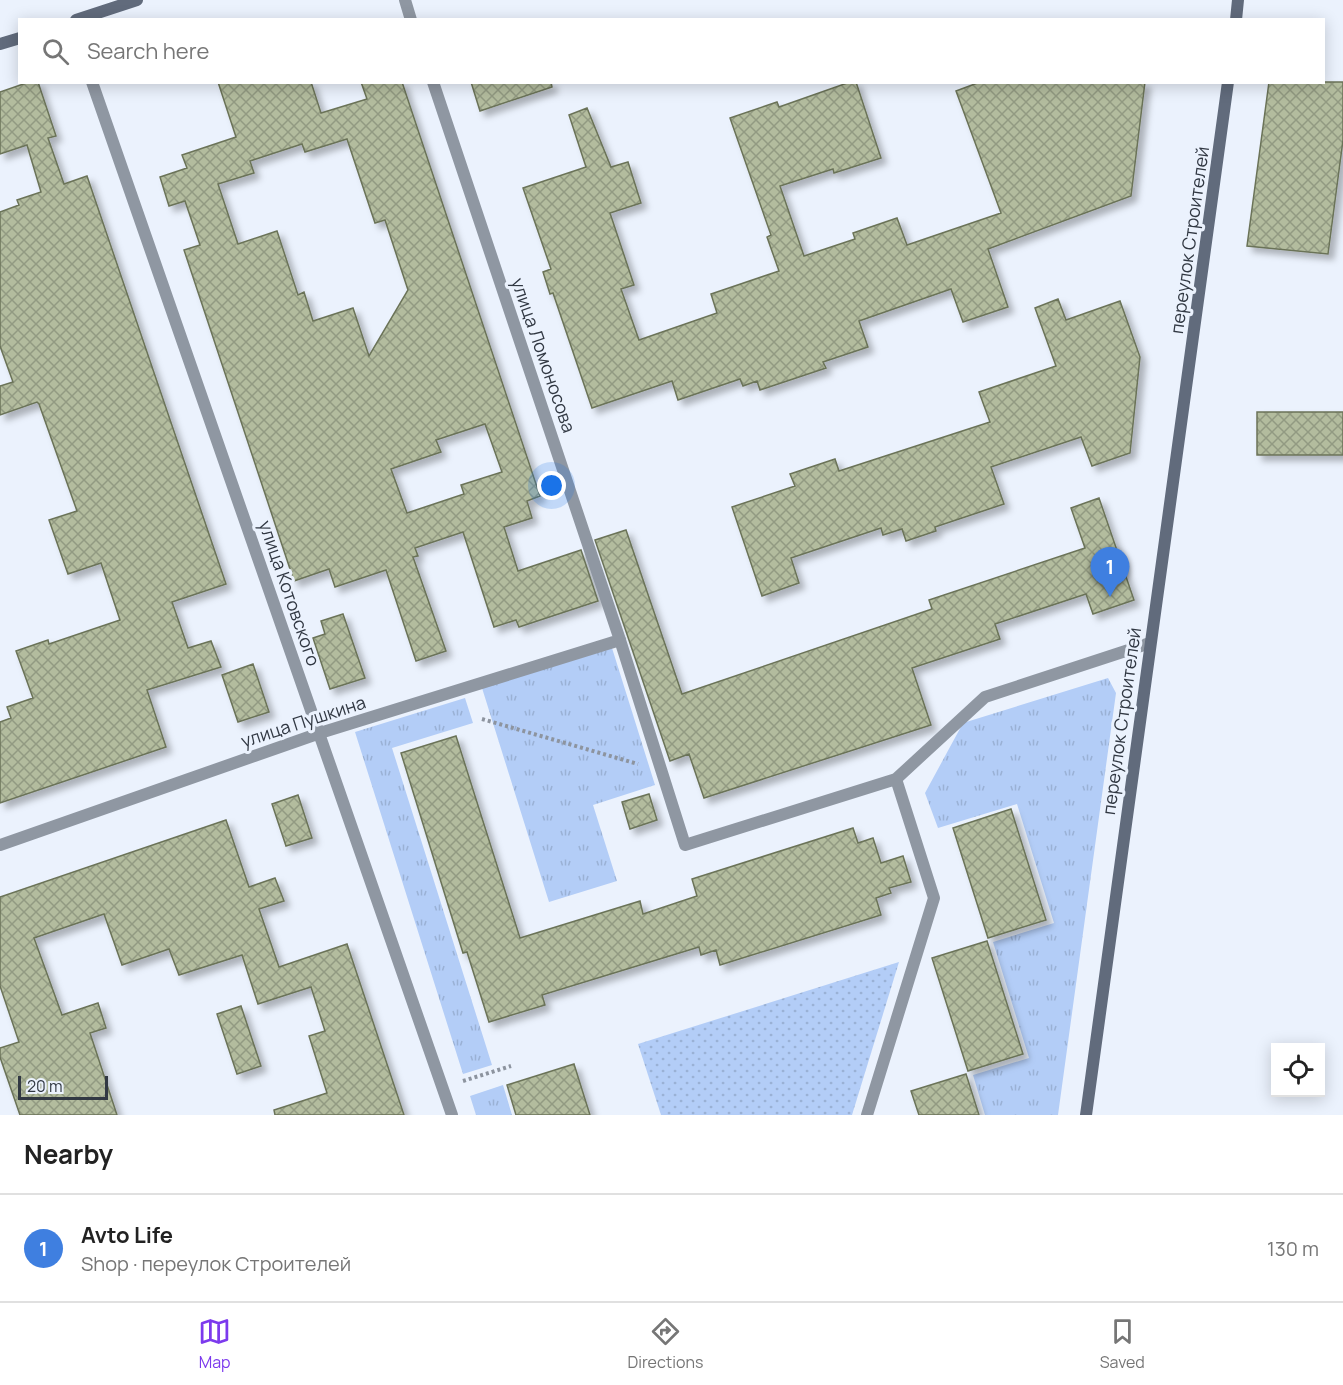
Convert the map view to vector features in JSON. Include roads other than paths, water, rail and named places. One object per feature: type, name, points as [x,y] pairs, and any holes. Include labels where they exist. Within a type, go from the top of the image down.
[{"type":"street","points":[[82,18],[137,0]]},
{"type":"street","points":[[405,0],[410,18]]},
{"type":"street","points":[[1236,18],[1239,0]]},
{"type":"street","points":[[0,44],[18,39]]},
{"type":"street","name":"улица Котовского","points":[[93,84],[452,1115]]},
{"type":"street","name":"улица Ломоносова","points":[[434,84],[620,640],[685,845],[896,779]]},
{"type":"street","name":"переулок Строителей","points":[[1086,1115],[1228,84]]},
{"type":"street","name":"улица Пушкина","points":[[0,845],[320,733],[620,640]]},
{"type":"street","points":[[867,1115],[933,898],[896,779],[985,697],[1150,643]]},
{"type":"place","name":"Avto Life","points":[[1110,597]]}]
